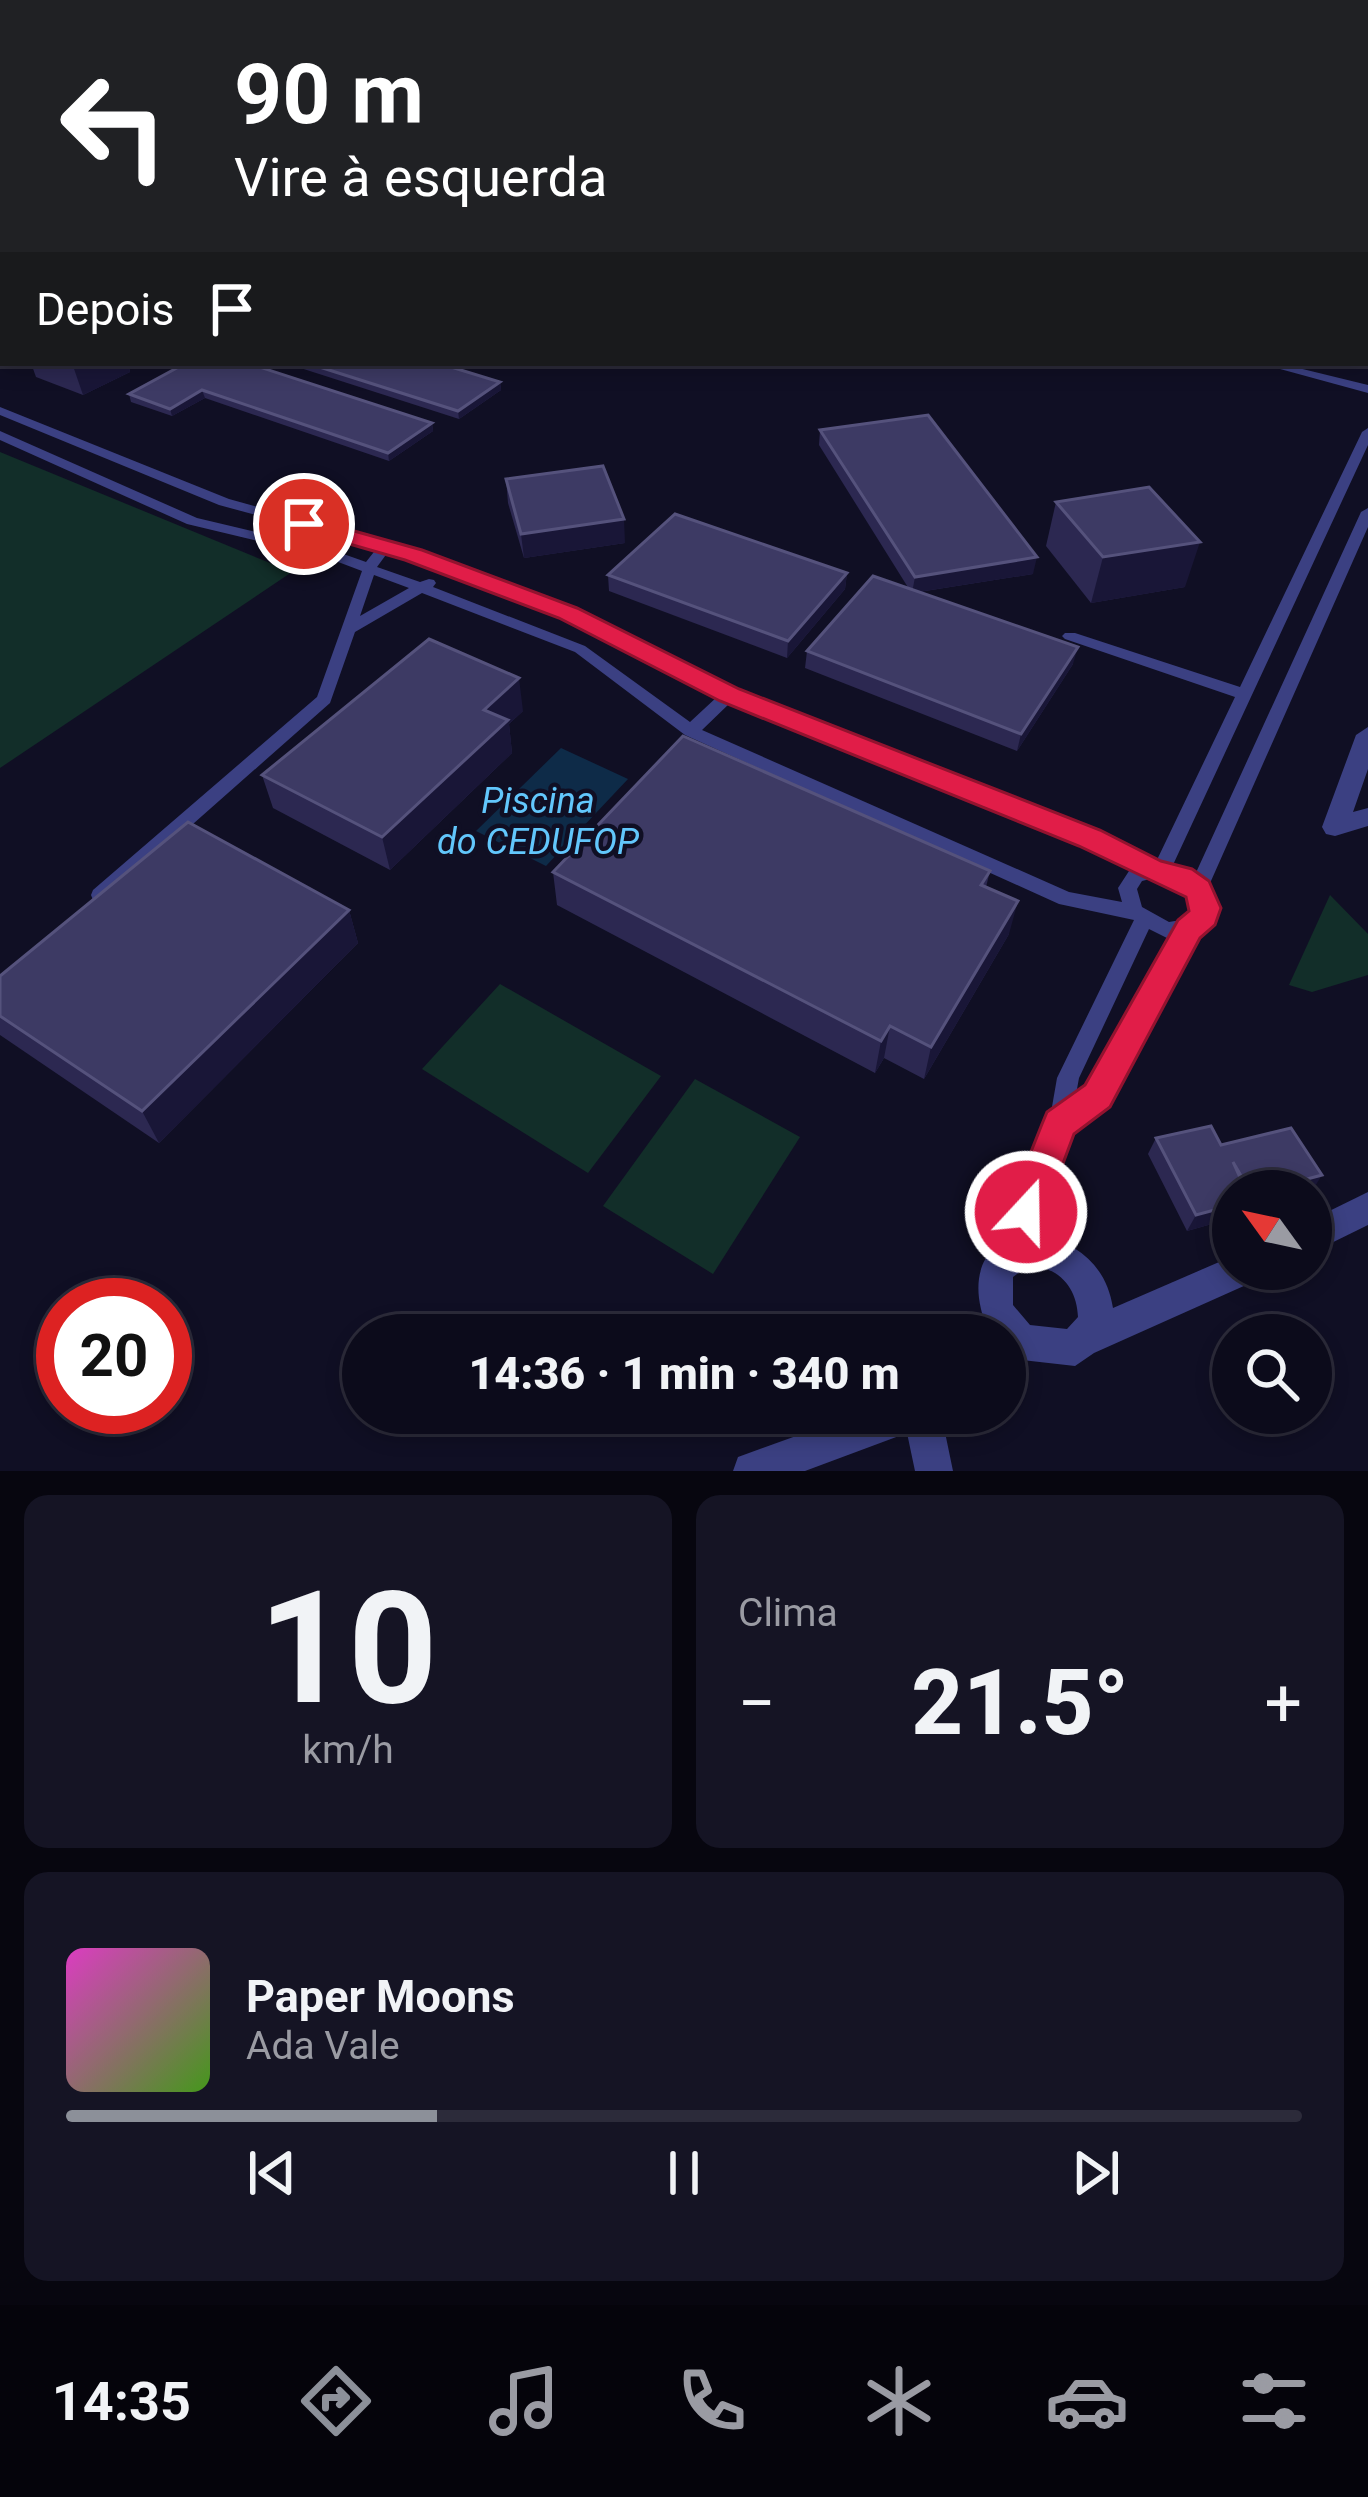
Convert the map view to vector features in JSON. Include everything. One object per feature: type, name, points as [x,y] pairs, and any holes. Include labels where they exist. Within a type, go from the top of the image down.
[{"type":"street","points":[[1368,735],[1335,826],[1368,817]]},
{"type":"street","points":[[1332,1226],[1368,1208]]},
{"type":"street","points":[[1000,1314],[992,1296],[999,1267],[1010,1257],[1039,1250],[1070,1262],[1083,1274],[1097,1307],[1087,1338]]},
{"type":"street","points":[[1026,1348],[1075,1348],[1087,1338],[1212,1283]]},
{"type":"street","points":[[752,1471],[854,1434]]},
{"type":"street","points":[[926,1434],[934,1471]]},
{"type":"lane","points":[[1276,366],[1368,388]]},
{"type":"lane","points":[[0,410],[224,502],[385,546],[568,613],[729,695],[1181,877],[1198,890],[1206,908],[1198,924],[1167,930],[1139,916],[1066,898],[692,731],[580,649],[370,567],[192,521],[0,435]]},
{"type":"lane","points":[[1157,871],[1368,432]]},
{"type":"lane","points":[[192,521],[224,502]]},
{"type":"lane","points":[[1198,890],[1368,512]]},
{"type":"lane","points":[[90,904],[324,699],[370,567],[385,546]]},
{"type":"lane","points":[[347,630],[427,587],[442,565]]},
{"type":"lane","points":[[1070,636],[1243,694]]},
{"type":"lane","points":[[692,731],[729,695]]},
{"type":"lane","points":[[1010,1257],[1060,1124],[1068,1078],[1139,916],[1127,888],[1136,876],[1157,871]]},
{"type":"lane","points":[[1060,1124],[1097,1096],[1189,929]]},
{"type":"green space","points":[[0,452],[292,572],[0,768]]},
{"type":"green space","points":[[1330,895],[1368,934],[1368,975],[1312,992],[1289,985]]},
{"type":"green space","points":[[500,984],[661,1076],[588,1173],[422,1069]]},
{"type":"green space","points":[[695,1079],[800,1137],[713,1274],[603,1206]]},
{"type":"water","name":"Piscina do CEDUFOP","points":[[561,748],[628,779],[546,866],[476,831]]},
{"type":"building","points":[[180,366],[256,366],[432,423],[388,453],[202,390],[170,409],[129,394]]},
{"type":"building","points":[[316,366],[448,366],[500,382],[458,411]]},
{"type":"building","points":[[928,415],[1037,557],[915,577],[820,430]]},
{"type":"building","points":[[603,466],[624,519],[521,534],[506,479]]},
{"type":"building","points":[[1149,487],[1200,542],[1103,557],[1056,502]]},
{"type":"building","points":[[675,514],[847,573],[788,641],[608,575]]},
{"type":"building","points":[[873,576],[1078,647],[1021,734],[807,651]]},
{"type":"building","points":[[429,639],[519,678],[484,710],[508,720],[382,837],[262,775]]},
{"type":"building","points":[[683,736],[990,871],[981,885],[1018,901],[931,1047],[890,1026],[881,1041],[553,872]]},
{"type":"building","points":[[188,822],[349,910],[142,1111],[0,1016],[0,976]]},
{"type":"building","points":[[1211,1126],[1221,1145],[1291,1128],[1319,1170],[1238,1170],[1233,1162],[1237,1170],[1212,1170],[1212,1211],[1196,1215],[1156,1138]]},
{"type":"route","points":[[304,524],[413,555],[568,613],[729,695],[1090,838],[1154,871],[1181,877],[1198,890],[1206,908],[1204,917],[1189,929],[1097,1096],[1060,1124],[1026,1212]]}]
